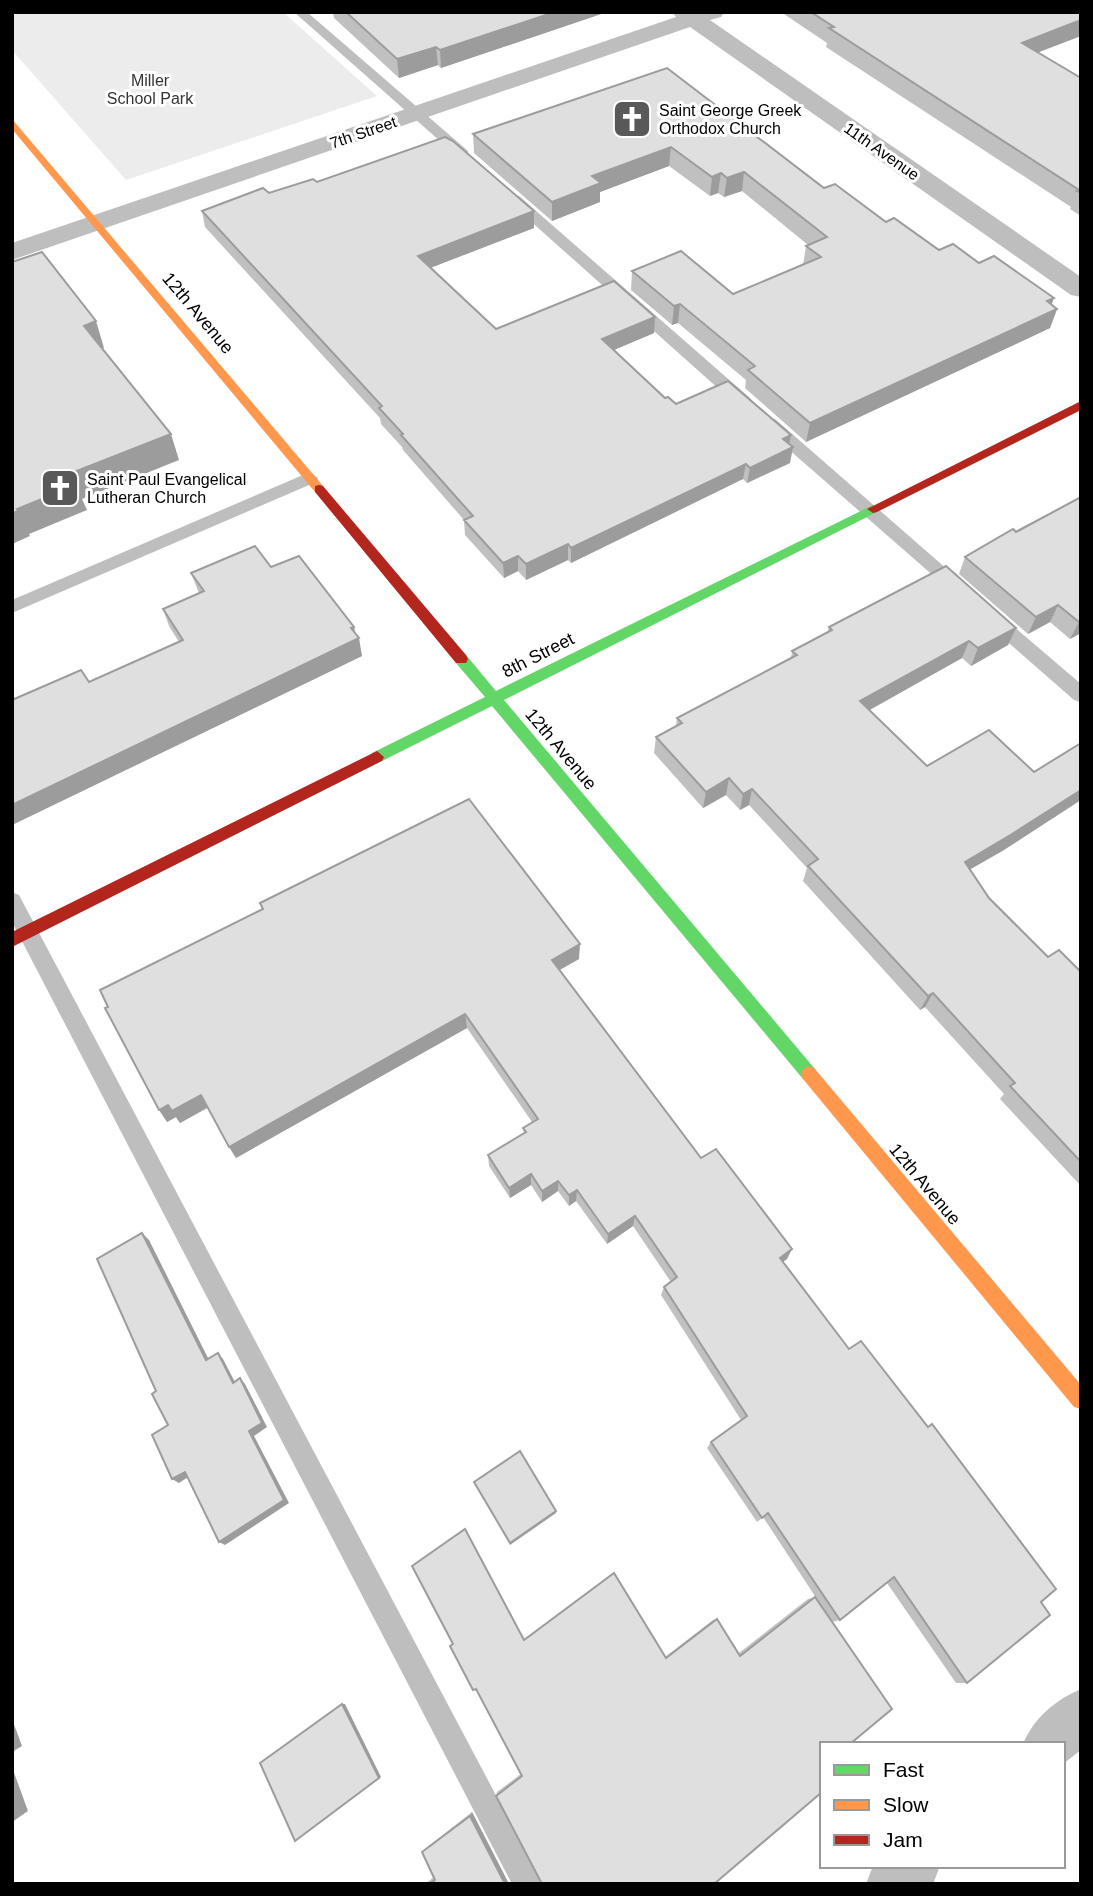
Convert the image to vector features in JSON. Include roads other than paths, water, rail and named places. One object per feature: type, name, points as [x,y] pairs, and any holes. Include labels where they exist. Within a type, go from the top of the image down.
[{"type":"street","name":"7th Street","points":[[12,252],[697,15]]},
{"type":"street","name":"11th Avenue","points":[[697,15],[1081,289]]},
{"type":"street","name":"12th Avenue","points":[[12,122],[1081,1400]]},
{"type":"street","name":"8th Street","points":[[21,936],[1081,405]]},
{"type":"street","points":[[1051,1742],[1081,1715]]},
{"type":"street","points":[[893,1884],[911,1868]]},
{"type":"lane","points":[[300,12],[471,162]]},
{"type":"lane","points":[[502,189],[1081,695]]},
{"type":"lane","points":[[12,607],[310,478]]},
{"type":"lane","points":[[12,901],[21,936],[528,1884]]},
{"type":"place","name":"Saint George Greek Orthodox Church","points":[[632,119]]},
{"type":"place","name":"Saint Paul Evangelical Lutheran Church","points":[[60,488]]},
{"type":"park label","name":"Miller School Park","points":[[150,89]]}]
